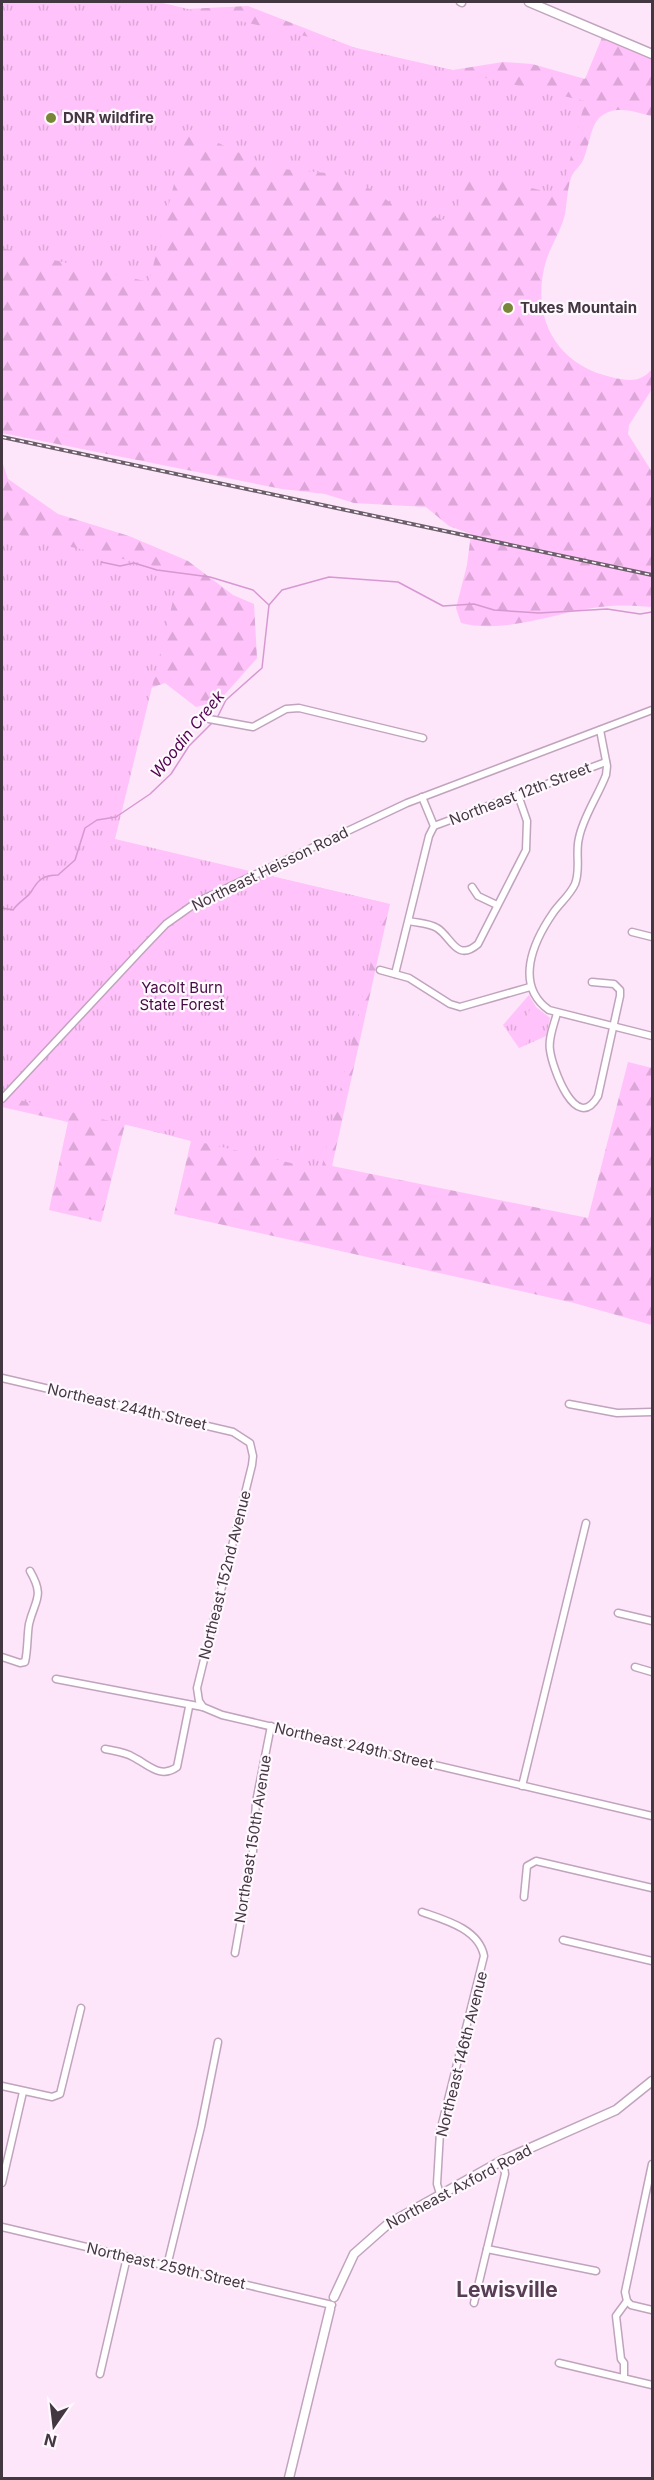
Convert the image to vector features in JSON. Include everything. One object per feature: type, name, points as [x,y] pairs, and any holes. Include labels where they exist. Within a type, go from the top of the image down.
[{"type":"main road","points":[[529,2],[652,54]]},
{"type":"main road","name":"Northeast Axford Road","points":[[289,2478],[332,2304],[344,2271],[367,2240],[388,2224],[503,2160],[616,2110],[652,2081]]},
{"type":"street","points":[[209,719],[253,728],[286,709],[299,708],[423,738]]},
{"type":"street","name":"Northeast Heisson Road","points":[[2,1099],[166,924],[197,902],[422,797],[652,710]]},
{"type":"street","points":[[600,730],[606,762],[606,776],[579,837],[575,883],[552,915],[530,959],[528,974],[530,987],[543,1006],[557,1013],[652,1036]]},
{"type":"street","name":"Northeast 12th Street","points":[[434,826],[606,762]]},
{"type":"street","points":[[409,921],[436,927],[451,944],[464,950],[476,946],[526,850],[527,821],[518,795]]},
{"type":"street","points":[[395,974],[429,836],[434,826],[422,797]]},
{"type":"street","points":[[472,887],[477,896],[497,905]]},
{"type":"street","points":[[632,932],[652,937]]},
{"type":"street","points":[[380,970],[409,978],[450,1004],[460,1007],[530,987]]},
{"type":"street","points":[[557,1013],[550,1051],[568,1099],[578,1106],[589,1105],[598,1096],[620,990],[611,982],[591,982]]},
{"type":"street","name":"Northeast 244th Street","points":[[2,1378],[233,1432],[250,1443]]},
{"type":"street","points":[[569,1404],[617,1413],[652,1412]]},
{"type":"street","name":"Northeast 152nd Avenue","points":[[204,1707],[199,1701],[197,1688],[252,1465],[253,1456],[250,1443]]},
{"type":"street","points":[[522,1786],[586,1523]]},
{"type":"street","points":[[2,1657],[25,1662],[29,1624],[39,1599],[39,1590],[30,1571]]},
{"type":"street","points":[[618,1613],[652,1621]]},
{"type":"street","points":[[635,1667],[652,1672]]},
{"type":"street","name":"Northeast 249th Street","points":[[56,1679],[189,1707],[204,1707],[222,1715],[652,1816]]},
{"type":"street","points":[[105,1749],[132,1755],[156,1771],[170,1772],[177,1767],[189,1707]]},
{"type":"street","name":"Northeast 150th Avenue","points":[[235,1953],[238,1925],[253,1851],[256,1802],[272,1726]]},
{"type":"street","points":[[524,1897],[527,1866],[536,1861],[652,1888]]},
{"type":"street","name":"Northeast 146th Avenue","points":[[422,1912],[466,1932],[480,1943],[484,1956],[440,2132],[437,2184],[440,2194]]},
{"type":"street","points":[[562,1940],[652,1961]]},
{"type":"street","points":[[2,2086],[52,2097],[60,2094],[81,2008]]},
{"type":"street","points":[[167,2266],[201,2127],[218,2042]]},
{"type":"street","points":[[2,2183],[23,2092]]},
{"type":"street","points":[[474,2303],[505,2174],[503,2160]]},
{"type":"street","points":[[652,2164],[625,2292],[627,2301],[631,2305],[652,2310]]},
{"type":"street","name":"Northeast 259th Street","points":[[2,2227],[332,2304]]},
{"type":"street","points":[[487,2249],[596,2271]]},
{"type":"street","points":[[100,2374],[128,2257]]},
{"type":"street","points":[[624,2378],[616,2316],[627,2301]]},
{"type":"street","points":[[559,2363],[652,2385]]},
{"type":"green space","points":[[2,2],[157,2],[186,9],[248,6],[363,51],[453,70],[503,62],[532,64],[585,79],[603,35],[652,56],[652,116],[619,110],[606,113],[597,121],[583,160],[571,178],[565,214],[546,261],[542,281],[542,300],[545,318],[552,335],[575,361],[591,371],[623,379],[638,379],[652,369],[652,389],[629,425],[628,434],[652,472],[652,607],[592,608],[498,626],[461,623],[456,608],[467,565],[471,534],[449,526],[426,507],[354,503],[325,494],[282,489],[2,433]]},
{"type":"green space","points":[[2,2],[158,2],[585,101],[561,195],[467,173],[454,222],[402,210],[348,175],[272,168],[188,129],[149,282],[2,248]]},
{"type":"green space","points":[[2,461],[8,479],[58,514],[129,536],[188,561],[233,595],[254,604],[257,658],[219,701],[196,707],[165,683],[139,692],[2,808]]},
{"type":"green space","name":"Yacolt Burn State Forest","points":[[2,531],[180,572],[115,839],[385,903],[321,1170],[2,1096]]},
{"type":"green space","name":"Yacolt Burn State Forest","points":[[2,838],[167,911],[262,874],[390,904],[332,1166],[588,1218],[628,1062],[652,1068],[652,1325],[574,1303],[174,1214],[191,1141],[125,1124],[101,1222],[49,1210],[68,1122],[2,1107]]},
{"type":"green space","points":[[529,995],[536,1007],[550,1018],[546,1036],[519,1048],[503,1025]]},
{"type":"green space","points":[[531,1007],[542,1013],[526,1045],[516,1041]]},
{"type":"waterway","points":[[101,562],[120,566],[134,563],[157,570],[210,577],[253,590],[269,605]]},
{"type":"waterway","name":"Woodin Creek","points":[[217,718],[226,700],[262,668],[269,605],[282,590],[329,577],[398,582],[443,606],[474,604],[494,610],[539,613],[607,609],[640,614],[652,612]]},
{"type":"waterway","name":"Woodin Creek","points":[[2,908],[13,910],[42,879],[58,875],[75,860],[85,828],[97,820],[116,817],[150,794],[171,774],[189,746],[214,721]]},
{"type":"railway","points":[[2,437],[652,575]]},
{"type":"place","name":"DNR wildfire","points":[[51,118]]},
{"type":"place","name":"Tukes Mountain","points":[[508,308]]},
{"type":"district","name":"Lewisville","points":[[507,2290]]}]
